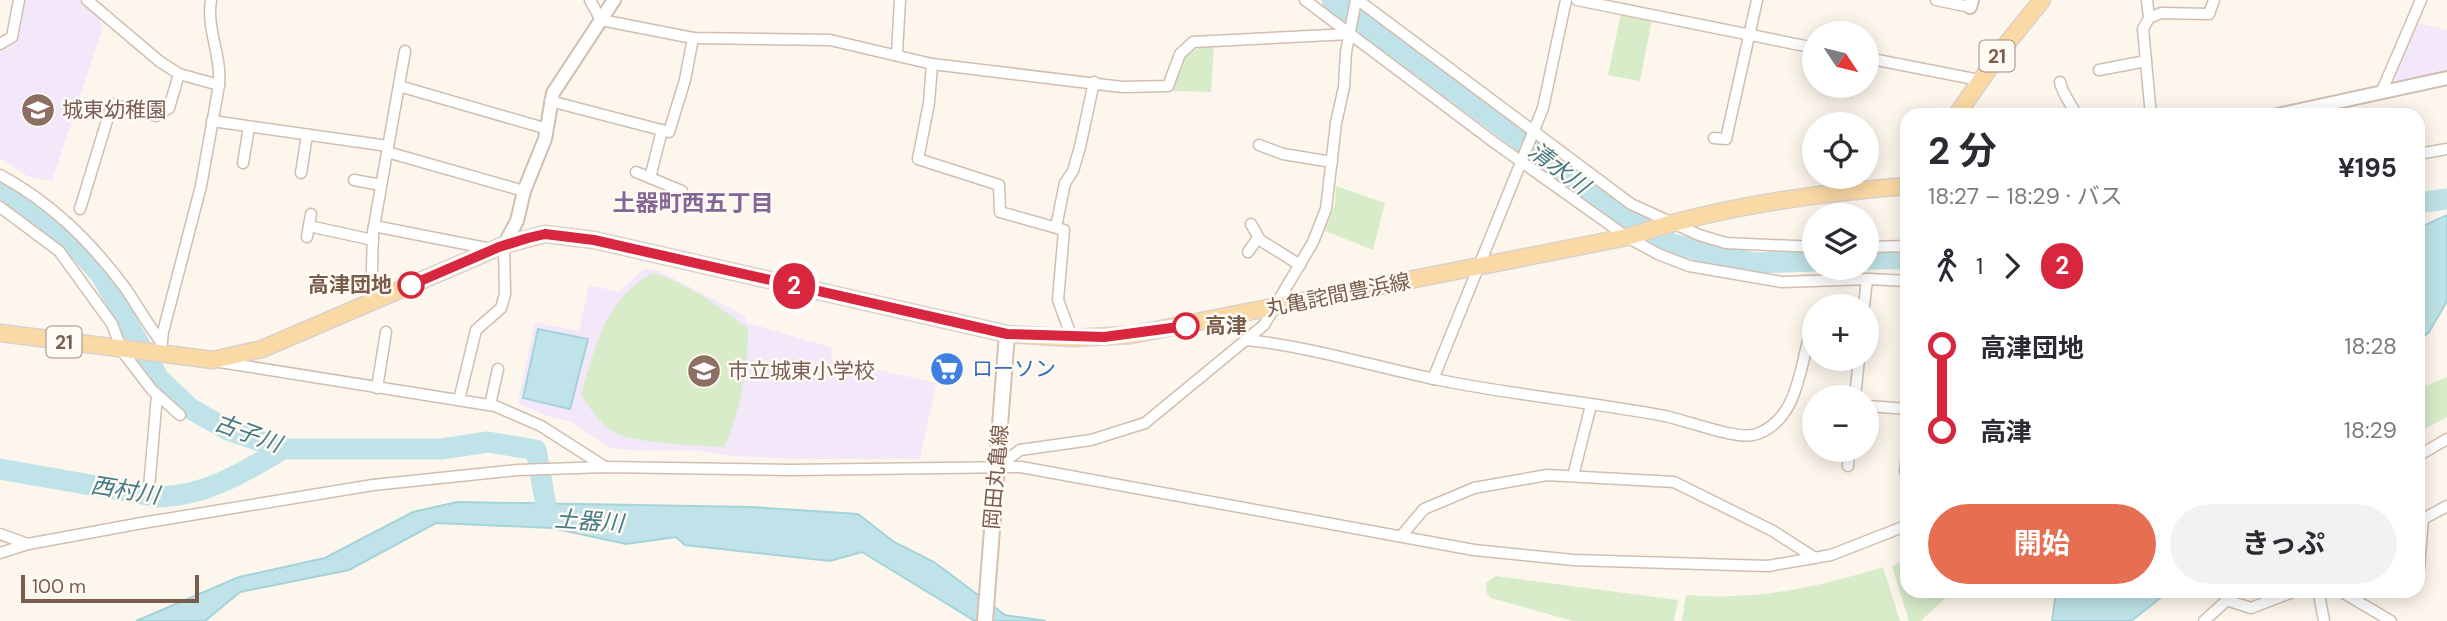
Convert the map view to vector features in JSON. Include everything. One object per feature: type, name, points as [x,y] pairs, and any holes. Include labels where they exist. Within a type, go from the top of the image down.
[{"type":"main road","name":"21","points":[[1961,108],[1979,80],[2042,0]]},
{"type":"main road","name":"丸亀詫間豊浜線","points":[[0,333],[125,351],[161,349],[213,360],[262,349],[498,247],[545,234],[574,237],[1007,334],[1072,338],[1131,335],[1628,237],[1668,223],[1863,188],[1900,186]]},
{"type":"main road","name":"岡田丸亀線","points":[[985,621],[1007,334]]},
{"type":"street","points":[[0,44],[12,37],[19,0]]},
{"type":"street","points":[[87,0],[133,36],[159,61],[179,74],[219,85]]},
{"type":"street","points":[[161,349],[201,186],[219,85],[220,75],[209,21],[211,0]]},
{"type":"street","points":[[590,0],[601,20]]},
{"type":"street","points":[[459,400],[476,330],[501,308],[505,294],[498,247],[517,220],[524,191],[545,139],[544,128],[550,101],[614,0]]},
{"type":"street","points":[[897,53],[900,0]]},
{"type":"street","points":[[1306,0],[1628,237],[1689,266],[1715,272],[1782,282],[1839,280]]},
{"type":"street","points":[[997,467],[1020,450],[1091,440],[1145,423],[1264,325],[1321,224],[1357,0],[1631,204],[1668,223],[1726,243],[1802,246]]},
{"type":"street","points":[[1433,379],[1543,108],[1566,0]]},
{"type":"street","points":[[1577,0],[1802,45]]},
{"type":"street","points":[[1714,138],[1726,139],[1757,0]]},
{"type":"street","points":[[1936,0],[1971,4]]},
{"type":"street","points":[[2147,0],[2149,18],[2143,29],[2150,108]]},
{"type":"street","points":[[2149,18],[2161,13],[2209,15],[2214,0]]},
{"type":"street","points":[[2381,93],[2421,0]]},
{"type":"street","points":[[601,20],[693,38],[830,40],[897,53],[932,64],[1122,87],[1168,86],[1180,54],[1193,42],[1350,34]]},
{"type":"street","points":[[550,101],[669,132],[685,80],[693,38]]},
{"type":"street","points":[[371,302],[374,226],[405,51]]},
{"type":"street","points":[[1880,61],[1979,80]]},
{"type":"street","points":[[2099,70],[2146,61]]},
{"type":"street","points":[[932,64],[929,103],[918,159],[999,184],[1000,212],[1064,230],[1058,300],[1072,338]]},
{"type":"street","points":[[80,209],[112,104],[156,116],[169,108],[179,74]]},
{"type":"street","points":[[2311,108],[2447,78]]},
{"type":"street","points":[[1056,227],[1065,183],[1073,171],[1080,148],[1094,82]]},
{"type":"street","points":[[2060,82],[2064,99],[2072,108]]},
{"type":"street","points":[[398,86],[544,128]]},
{"type":"street","points":[[2082,108],[2087,105]]},
{"type":"street","points":[[212,121],[388,149],[524,191]]},
{"type":"street","points":[[243,163],[249,127]]},
{"type":"street","points":[[650,178],[662,130]]},
{"type":"street","points":[[300,173],[307,135]]},
{"type":"street","points":[[1259,145],[1283,154],[1332,162]]},
{"type":"street","points":[[2425,153],[2447,149]]},
{"type":"street","points":[[636,172],[682,191]]},
{"type":"street","points":[[0,175],[22,187],[73,225],[127,291],[161,349]]},
{"type":"street","points":[[354,180],[382,185]]},
{"type":"street","points":[[0,207],[59,251],[112,324],[125,351],[157,395],[180,415]]},
{"type":"street","points":[[307,237],[311,214]]},
{"type":"street","points":[[1251,224],[1258,238],[1300,265]]},
{"type":"street","points":[[309,226],[373,240]]},
{"type":"street","points":[[374,226],[498,247]]},
{"type":"street","points":[[1248,252],[1258,238]]},
{"type":"street","points":[[1879,247],[1900,246]]},
{"type":"street","points":[[1879,280],[1900,281]]},
{"type":"street","points":[[377,388],[386,332]]},
{"type":"street","points":[[1247,340],[1286,344],[1433,379],[1695,422],[1743,438],[1771,428],[1788,408],[1802,361]]},
{"type":"street","points":[[213,360],[490,405],[541,426],[606,467]]},
{"type":"street","points":[[490,405],[498,369]]},
{"type":"street","points":[[149,488],[157,395]]},
{"type":"street","points":[[1573,476],[1591,405]]},
{"type":"street","points":[[1879,407],[1900,408]]},
{"type":"street","points":[[2425,452],[2447,439]]},
{"type":"street","points":[[1848,462],[1848,467]]},
{"type":"street","points":[[0,553],[28,544],[373,485],[517,470],[606,467],[790,470],[1021,467],[1474,550],[1573,561],[1768,566],[1815,558],[1900,528]]},
{"type":"street","points":[[1401,536],[1424,509],[1474,488],[1547,475],[1573,476],[1674,482],[1773,531],[1815,558]]},
{"type":"street","points":[[2425,518],[2447,506]]},
{"type":"street","points":[[0,534],[28,544]]},
{"type":"street","points":[[2204,621],[2228,598]]},
{"type":"street","points":[[2226,600],[2250,608],[2277,598]]},
{"type":"street","points":[[2320,598],[2324,621]]},
{"type":"street","points":[[2352,598],[2391,621]]},
{"type":"shaded area","name":"城東幼稚園","points":[[25,0],[77,0],[95,12],[103,27],[52,181],[29,177],[0,158],[0,49],[11,43],[18,31]]},
{"type":"shaded area","points":[[2419,23],[2447,30],[2447,71],[2397,81],[2393,75]]},
{"type":"shaded area","name":"市立城東小学校","points":[[644,269],[657,270],[746,316],[745,322],[833,348],[831,359],[936,383],[920,459],[798,459],[731,456],[699,451],[625,450],[608,447],[571,422],[542,414],[518,403],[535,322],[579,331],[589,285],[618,292]]},
{"type":"green space","points":[[1621,13],[1652,19],[1640,81],[1608,75]]},
{"type":"green space","points":[[1214,46],[1211,92],[1173,91],[1176,73],[1183,58],[1196,49]]},
{"type":"green space","points":[[1336,186],[1385,203],[1373,250],[1325,231],[1335,205]]},
{"type":"green space","points":[[652,273],[690,289],[748,328],[742,389],[724,447],[667,443],[623,436],[604,424],[581,395],[604,326],[623,297]]},
{"type":"green space","points":[[2447,377],[2447,417],[2425,429],[2425,386]]},
{"type":"green space","points":[[1900,562],[1900,592],[1892,566]]},
{"type":"green space","points":[[1883,567],[1900,621],[1682,621],[1686,595],[1737,596],[1786,591]]},
{"type":"green space","points":[[1496,576],[1678,600],[1674,621],[1573,621],[1491,598],[1487,594],[1486,583]]},
{"type":"green space","points":[[1902,598],[1946,598],[1921,621],[1909,621]]},
{"type":"water","points":[[2447,215],[2447,301],[2425,336],[2425,225]]},
{"type":"water","points":[[538,329],[588,339],[570,409],[523,398]]},
{"type":"water","name":"土器川","points":[[457,502],[751,507],[858,514],[894,542],[934,562],[1005,615],[1046,621],[975,621],[862,552],[830,561],[685,545],[676,537],[626,544],[552,528],[436,523],[349,570],[240,592],[205,621],[136,621],[239,577],[325,558],[413,512]]},
{"type":"water","points":[[2055,598],[2160,598],[2131,621],[2052,621]]},
{"type":"waterway","name":"清水川","points":[[1332,0],[1616,211],[1672,244],[1753,263],[1802,261]]},
{"type":"waterway","name":"古子川","points":[[0,190],[70,240],[101,275],[159,379],[191,409],[228,430],[283,449],[441,449],[488,442],[536,450],[548,516]]},
{"type":"waterway","name":"清水川","points":[[2425,202],[2447,199]]},
{"type":"waterway","name":"清水川","points":[[1879,259],[1900,259]]},
{"type":"waterway","name":"西村川","points":[[0,469],[159,497],[176,496],[224,481],[283,449]]},
{"type":"bus line","name":"2","points":[[411,285],[499,247],[545,234],[594,240],[1007,334],[1104,337],[1186,326]]},
{"type":"place","name":"城東幼稚園","points":[[38,110]]},
{"type":"place","name":"高津団地","points":[[411,285]]},
{"type":"place","name":"高津","points":[[1186,326]]},
{"type":"place","name":"ローソン","points":[[947,369]]},
{"type":"place","name":"市立城東小学校","points":[[704,371]]},
{"type":"district","name":"土器町西五丁目","points":[[693,203]]}]
